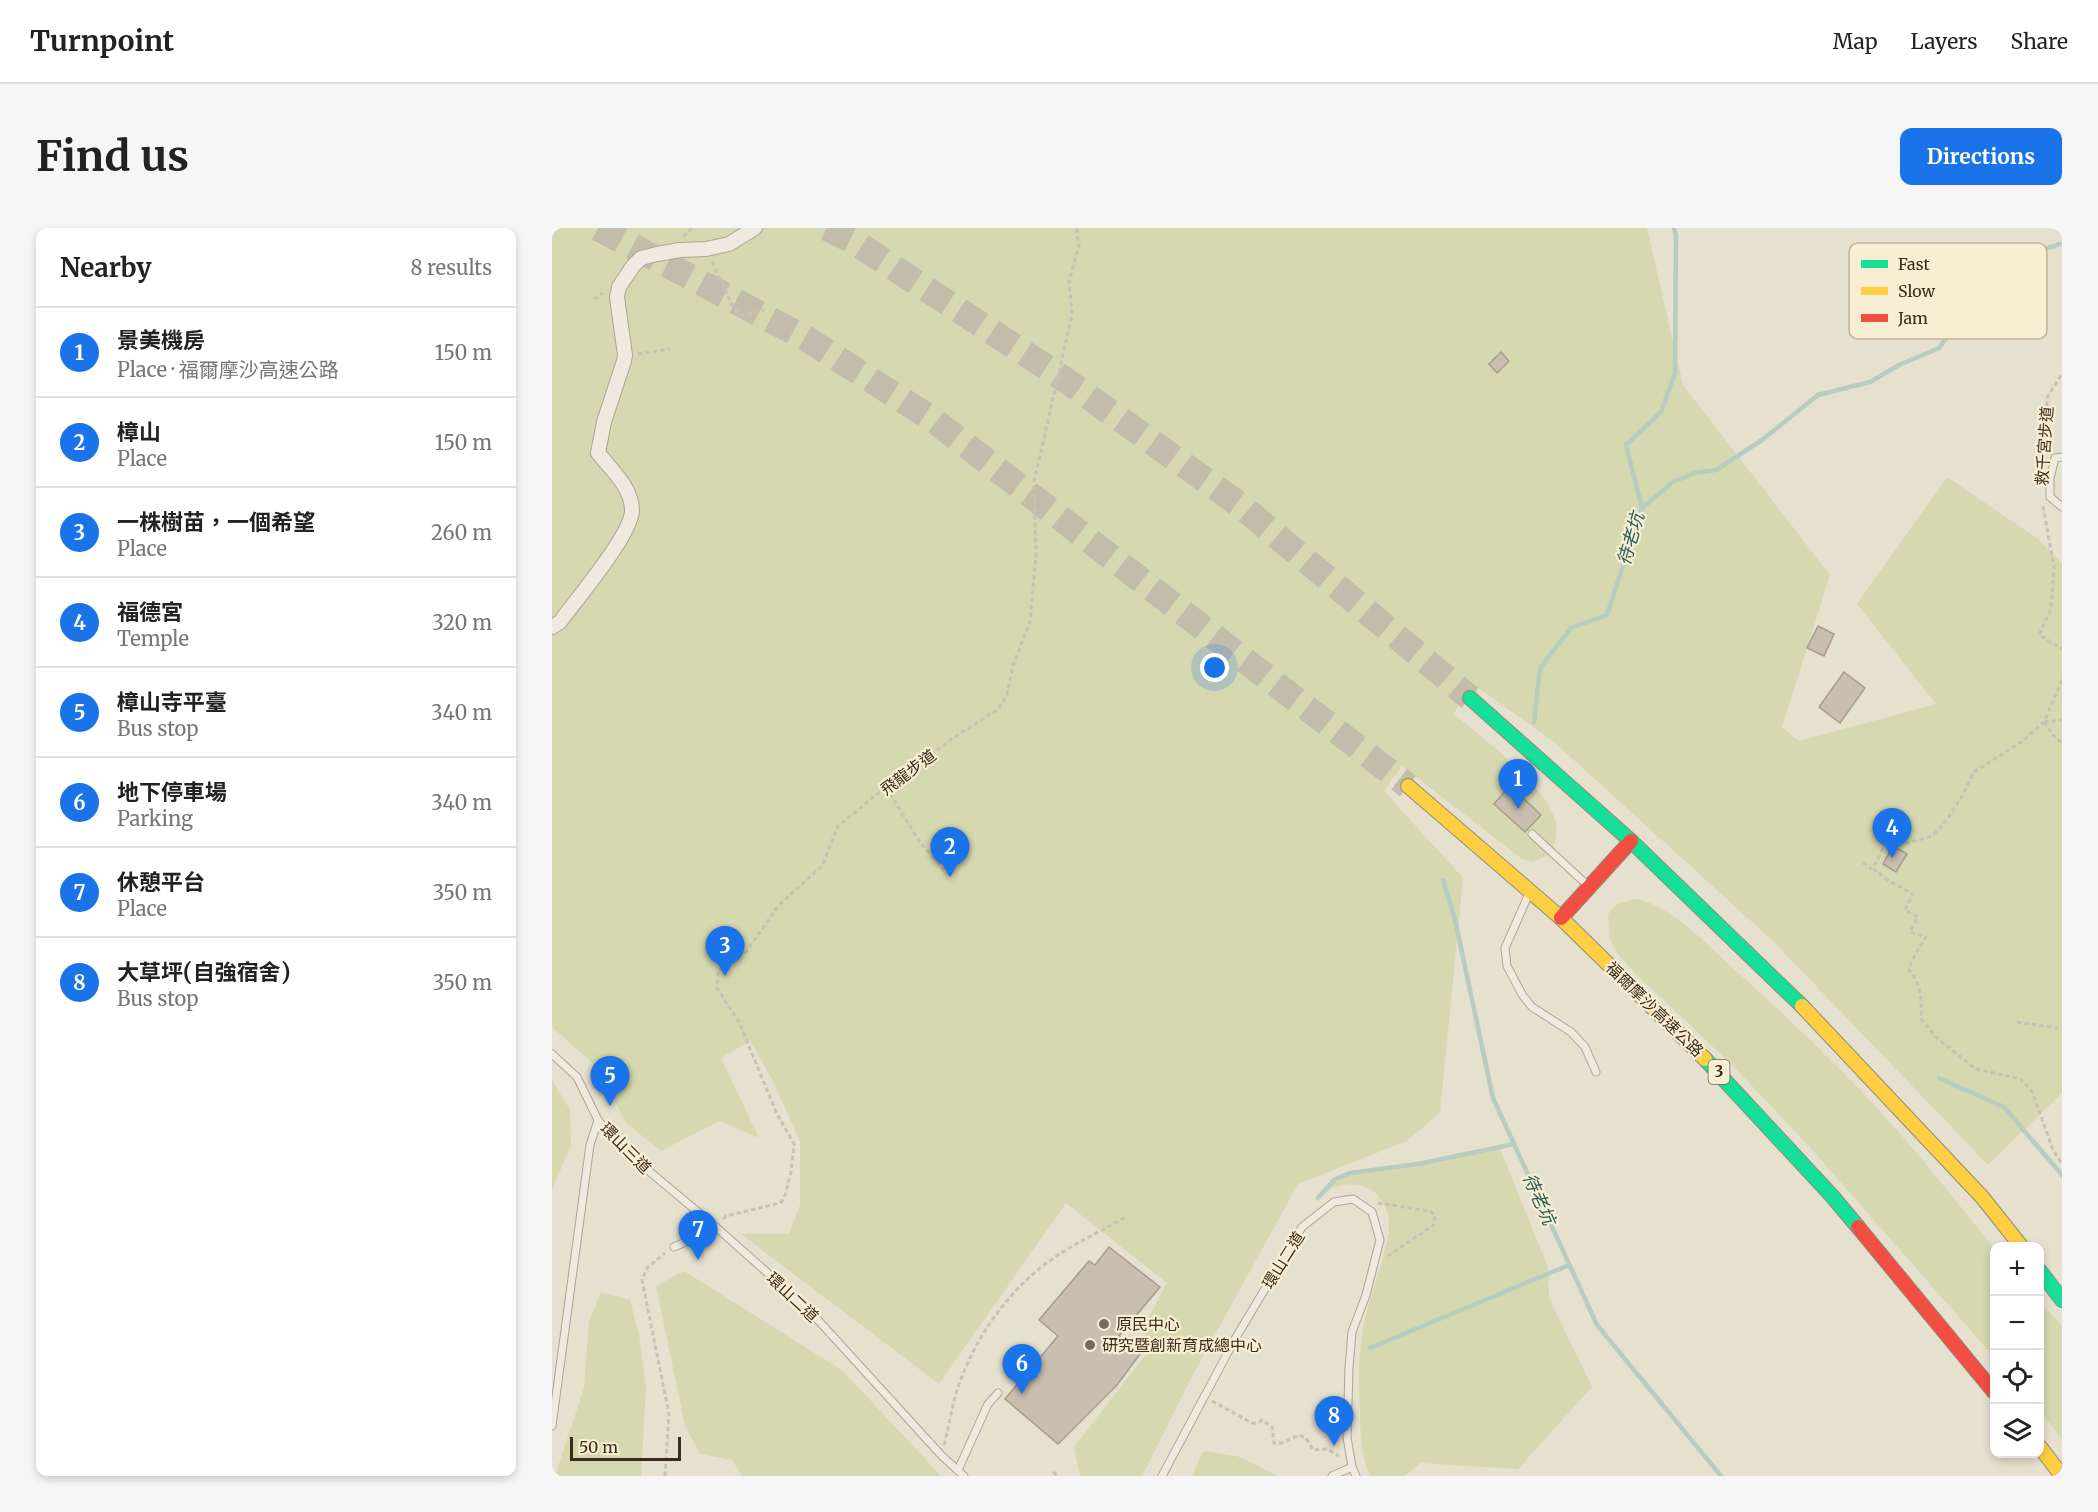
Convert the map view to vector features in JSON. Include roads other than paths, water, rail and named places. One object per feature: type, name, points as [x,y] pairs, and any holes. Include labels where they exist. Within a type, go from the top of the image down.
[{"type":"highway","points":[[1470,699],[1631,841],[1814,1018],[1982,1197],[2017,1242]]},
{"type":"highway","name":"福爾摩沙高速公路","points":[[1408,786],[1561,918],[1715,1069],[1824,1187],[1990,1386]]},
{"type":"highway","points":[[1561,918],[1631,841]]},
{"type":"highway","points":[[2044,1276],[2062,1300]]},
{"type":"highway","points":[[2044,1452],[2062,1476]]},
{"type":"street","points":[[552,627],[560,622],[625,534],[633,509],[624,486],[598,453],[604,422],[625,355],[617,297],[619,287],[641,258],[729,244],[755,228]]},
{"type":"lane","points":[[2061,507],[2050,497],[2050,478],[2055,458],[2062,457]]},
{"type":"lane","points":[[1532,834],[1590,886]]},
{"type":"lane","points":[[1530,891],[1505,948],[1508,966],[1522,996],[1532,1007],[1571,1032],[1585,1047],[1596,1072]]},
{"type":"lane","name":"環山三道","points":[[552,1054],[577,1077],[598,1120],[619,1146],[717,1228]]},
{"type":"lane","points":[[552,1426],[590,1145],[598,1120]]},
{"type":"lane","name":"環山二道","points":[[1162,1476],[1235,1339],[1302,1227],[1334,1202],[1353,1199],[1371,1212],[1380,1240],[1366,1295],[1352,1332],[1348,1368],[1347,1437],[1352,1467]]},
{"type":"lane","points":[[674,1247],[717,1228]]},
{"type":"lane","name":"環山二道","points":[[717,1228],[807,1308],[942,1456],[964,1476]]},
{"type":"lane","points":[[958,1470],[988,1404],[998,1393]]},
{"type":"lane","points":[[1332,1476],[1352,1467],[1356,1476]]},
{"type":"waterway","name":"待老坑","points":[[1534,722],[1540,668],[1571,628],[1607,615],[1642,508],[1626,445],[1661,412],[1675,373],[1676,236],[1674,228]]},
{"type":"waterway","points":[[2047,248],[2060,244]]},
{"type":"waterway","points":[[1642,508],[1673,482],[1694,473],[1716,470],[1762,440],[1818,395],[1870,382],[1899,365],[1939,348],[1946,339]]},
{"type":"waterway","name":"待老坑","points":[[1443,880],[1455,920],[1493,1098],[1597,1325],[1721,1476]]},
{"type":"waterway","points":[[1939,1078],[2004,1107],[2062,1175]]},
{"type":"waterway","points":[[1318,1198],[1335,1179],[1350,1173],[1418,1164],[1514,1144]]},
{"type":"waterway","points":[[1370,1348],[1569,1265]]},
{"type":"tunnel","points":[[598,228],[807,339],[932,419],[1408,786]]},
{"type":"tunnel","points":[[827,228],[853,241],[1064,379],[1240,505],[1470,698]]},
{"type":"place","name":"景美機房","points":[[1518,809]]},
{"type":"place","name":"福德宮","points":[[1892,858]]},
{"type":"place","name":"樟山","points":[[950,877]]},
{"type":"place","name":"一株樹苗，一個希望","points":[[725,976]]},
{"type":"place","name":"樟山寺平臺","points":[[610,1106]]},
{"type":"place","name":"休憩平台","points":[[698,1260]]},
{"type":"place","name":"原民中心","points":[[1104,1324]]},
{"type":"place","name":"研究暨創新育成總中心","points":[[1090,1345]]},
{"type":"place","name":"地下停車場","points":[[1022,1394]]},
{"type":"place","name":"大草坪(自強宿舍)","points":[[1334,1446]]}]
